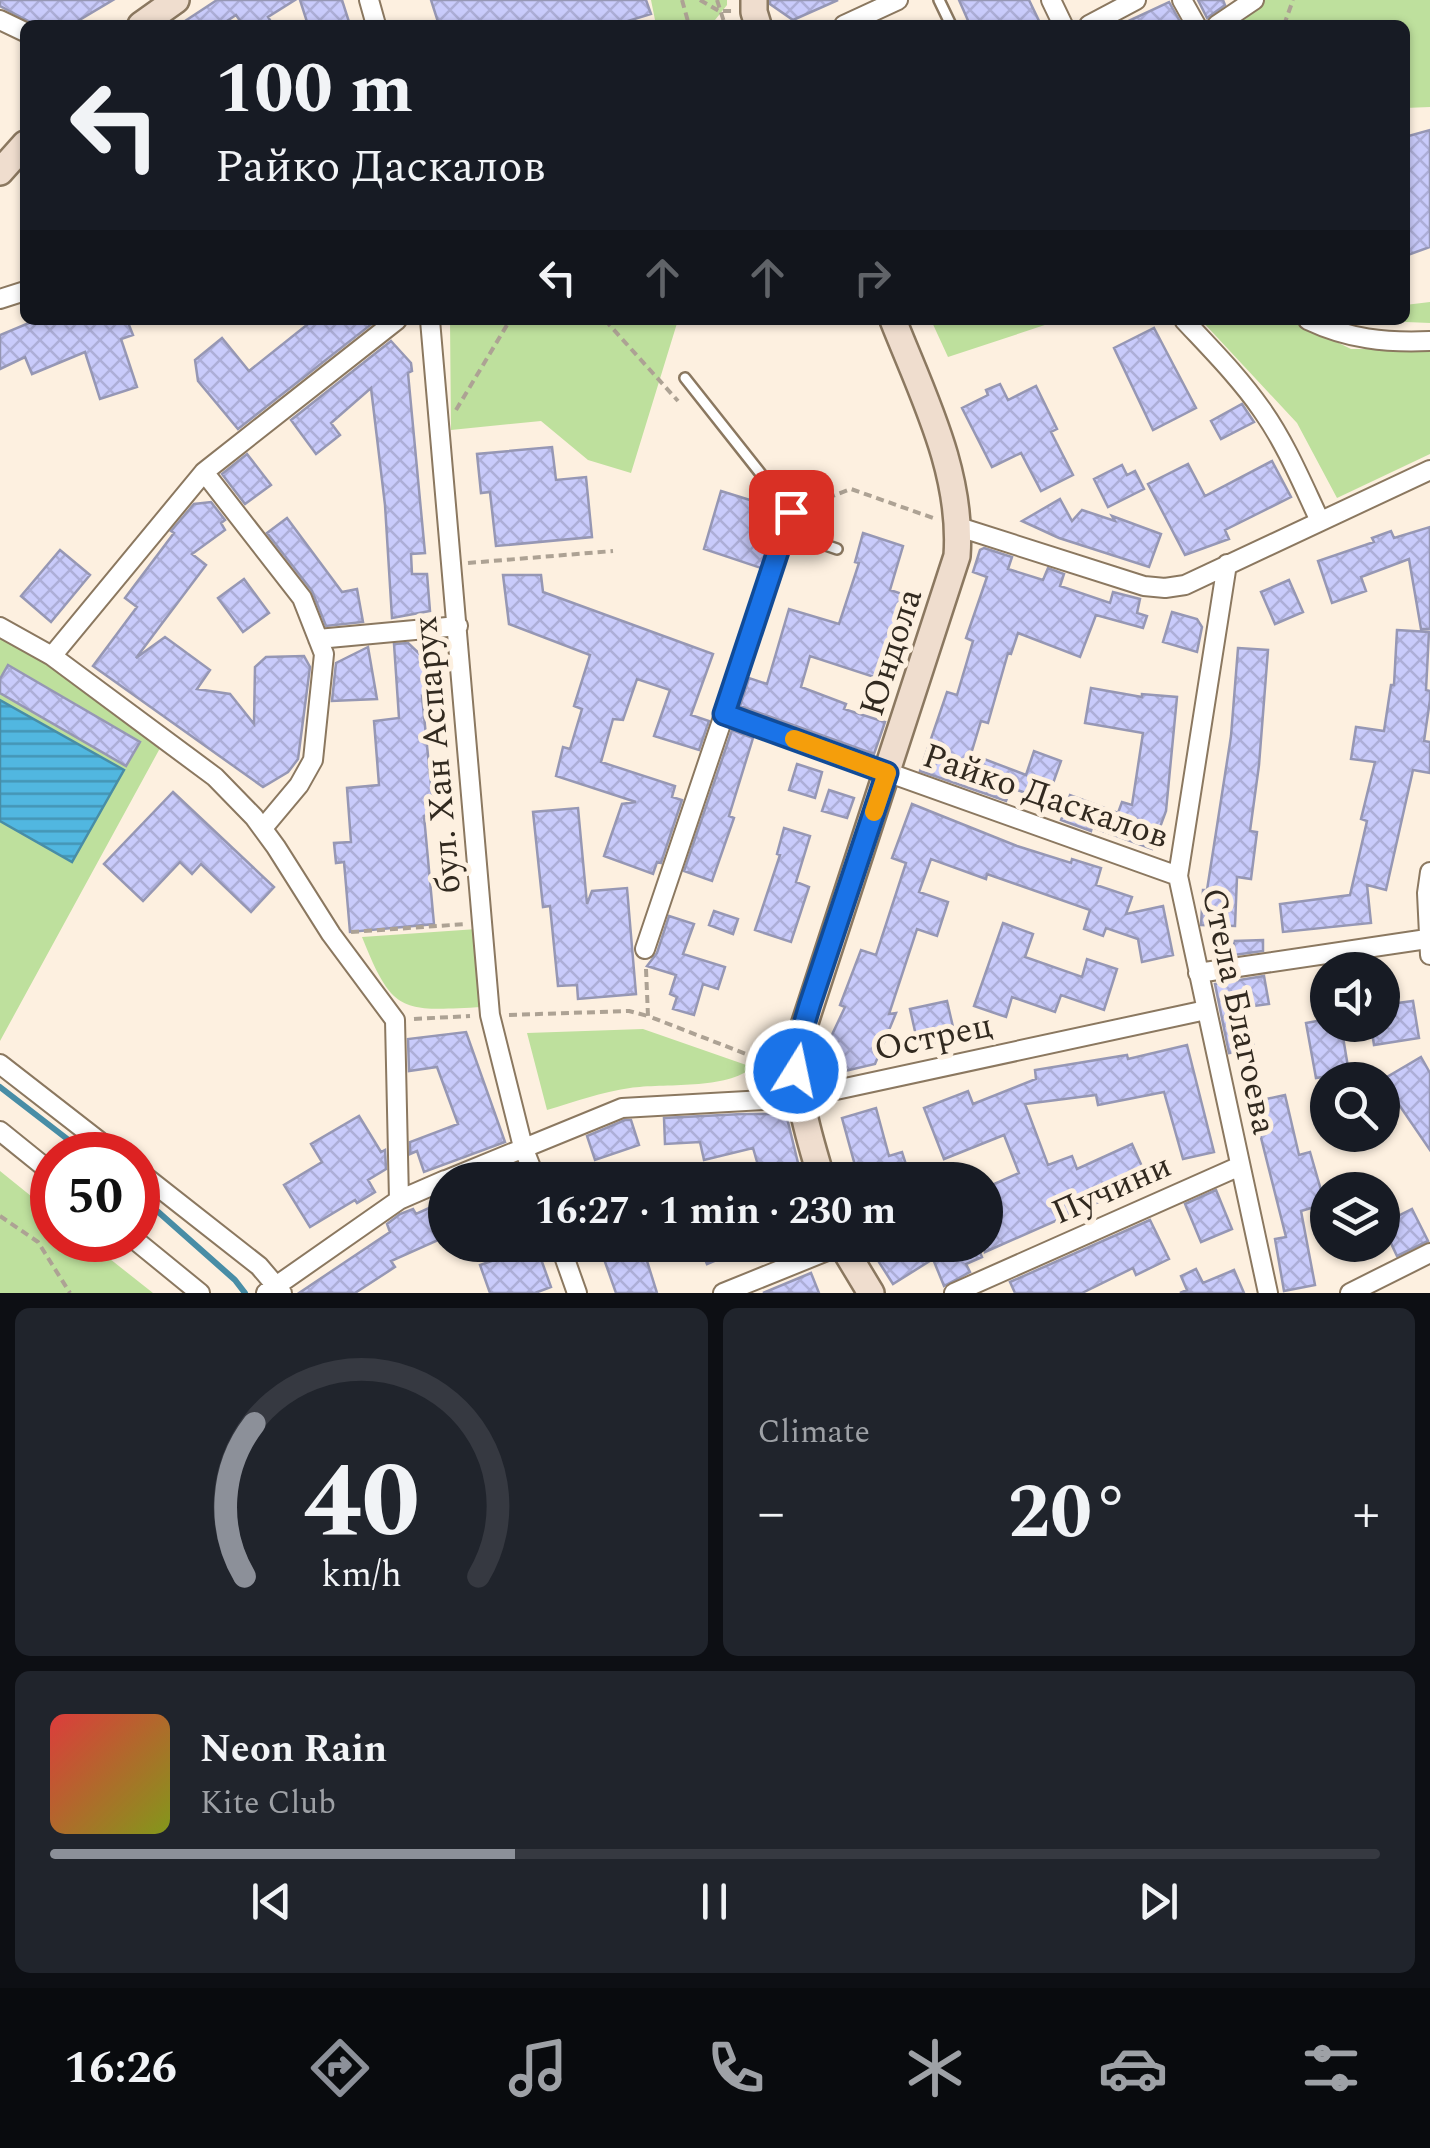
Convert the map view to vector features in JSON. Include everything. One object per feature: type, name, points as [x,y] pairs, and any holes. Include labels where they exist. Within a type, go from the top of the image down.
[{"type":"main road","points":[[148,20],[176,0]]},
{"type":"main road","points":[[0,172],[20,150]]},
{"type":"main road","name":"Юндола","points":[[817,1162],[799,1098],[796,1071],[800,1038],[957,556],[955,491],[895,325]]},
{"type":"main road","points":[[852,1262],[871,1293]]},
{"type":"street","points":[[855,20],[898,0]]},
{"type":"street","points":[[1098,20],[1136,0]]},
{"type":"street","points":[[1224,20],[1254,0]]},
{"type":"street","points":[[52,656],[204,472],[392,325]]},
{"type":"street","name":"бул. Хан Аспарух","points":[[430,325],[490,1016],[530,1162]]},
{"type":"street","points":[[1189,325],[1262,410],[1320,521]]},
{"type":"street","points":[[1322,325],[1359,338],[1430,341]]},
{"type":"street","points":[[959,527],[1144,586],[1165,588],[1185,585],[1430,470]]},
{"type":"street","points":[[204,472],[302,598],[324,654],[313,760],[300,785],[262,828]]},
{"type":"street","name":"Стела Благоева","points":[[1227,564],[1178,876],[1268,1293]]},
{"type":"street","points":[[645,949],[762,602]]},
{"type":"street","points":[[0,626],[52,656],[215,777],[262,828],[331,934],[396,1020],[398,1200]]},
{"type":"street","points":[[318,639],[458,626]]},
{"type":"street","name":"Райко Даскалов","points":[[724,714],[1178,876]]},
{"type":"street","points":[[1198,973],[1429,947],[1430,872]]},
{"type":"street","name":"Острец","points":[[487,1162],[622,1108],[799,1098],[1206,1010]]},
{"type":"street","points":[[0,1064],[87,1132]]},
{"type":"street","points":[[0,1131],[30,1155]]},
{"type":"street","name":"Пучини","points":[[954,1293],[1240,1166]]},
{"type":"street","name":"Острец","points":[[275,1290],[398,1200],[428,1187]]},
{"type":"street","points":[[160,1188],[259,1266],[275,1290]]},
{"type":"street","points":[[1350,1293],[1430,1253]]},
{"type":"street","points":[[160,1260],[200,1293]]},
{"type":"street","points":[[566,1262],[577,1293]]},
{"type":"street","points":[[723,1293],[800,1262]]},
{"type":"lane","points":[[685,378],[791,512],[762,602]]},
{"type":"lane","points":[[784,531],[837,549]]},
{"type":"path","points":[[700,0],[719,10],[755,12]]},
{"type":"path","points":[[717,0],[723,20]]},
{"type":"path","points":[[441,436],[507,325]]},
{"type":"path","points":[[610,325],[678,401]]},
{"type":"path","points":[[791,512],[851,489],[959,527]]},
{"type":"path","points":[[453,564],[613,551]]},
{"type":"path","points":[[331,934],[483,922]]},
{"type":"path","points":[[645,949],[648,1016]]},
{"type":"path","points":[[396,1020],[629,1010],[796,1071]]},
{"type":"path","points":[[0,1216],[38,1242],[70,1293]]},
{"type":"green space","points":[[651,0],[727,0],[715,20],[655,20]]},
{"type":"green space","points":[[1254,0],[1430,0],[1430,107],[1410,108],[1410,20],[1223,20]]},
{"type":"green space","points":[[1430,302],[1430,323],[1410,322],[1410,304]]},
{"type":"green space","points":[[450,325],[676,325],[631,473],[588,460],[541,421],[451,430]]},
{"type":"green space","points":[[933,325],[1045,325],[948,357]]},
{"type":"green space","points":[[1206,325],[1302,325],[1351,349],[1430,349],[1430,454],[1337,498],[1297,423]]},
{"type":"green space","points":[[0,628],[165,739],[0,1041]]},
{"type":"green space","points":[[477,929],[483,1007],[434,1009],[404,1003],[383,981],[362,937]]},
{"type":"green space","points":[[643,1029],[752,1067],[728,1079],[620,1090],[547,1110],[527,1033]]},
{"type":"green space","points":[[0,1171],[30,1195],[30,1262],[114,1262],[153,1293],[0,1293]]},
{"type":"water","points":[[0,700],[124,770],[72,862],[0,821]]},
{"type":"building","points":[[0,0],[113,0],[79,20],[27,20],[0,6]]},
{"type":"building","points":[[217,0],[295,0],[268,17],[270,20],[240,20],[236,15],[228,20],[187,20]]},
{"type":"building","points":[[300,0],[342,0],[348,20],[306,20]]},
{"type":"building","points":[[431,0],[646,0],[651,14],[631,20],[437,20]]},
{"type":"building","points":[[770,0],[838,0],[793,20],[770,4]]},
{"type":"building","points":[[959,0],[1029,0],[1039,20],[968,20]]},
{"type":"building","points":[[1198,0],[1223,0],[1225,5],[1207,18]]},
{"type":"building","points":[[1169,2],[1179,20],[1131,20]]},
{"type":"building","points":[[1430,130],[1430,247],[1410,254],[1410,136]]},
{"type":"building","points":[[24,325],[129,325],[133,335],[121,339],[137,387],[100,399],[85,352],[32,374],[25,357],[0,369],[0,335]]},
{"type":"building","points":[[307,325],[370,325],[238,429],[198,381],[195,360],[222,338],[249,371]]},
{"type":"building","points":[[1154,328],[1196,408],[1153,430],[1114,348]]},
{"type":"building","points":[[391,341],[411,363],[412,371],[408,373],[425,553],[411,554],[412,574],[427,574],[430,611],[392,618],[385,505],[371,388],[331,423],[340,435],[316,454],[291,420]]},
{"type":"building","points":[[1000,384],[1008,400],[1036,386],[1057,429],[1051,432],[1073,475],[1041,491],[1021,453],[992,467],[962,408]]},
{"type":"building","points":[[1242,404],[1254,422],[1221,439],[1211,421]]},
{"type":"building","points":[[552,447],[556,480],[586,477],[592,537],[496,546],[490,492],[481,493],[477,454]]},
{"type":"building","points":[[247,454],[271,485],[245,504],[222,474]]},
{"type":"building","points":[[1272,461],[1291,497],[1225,530],[1229,539],[1185,555],[1148,484],[1188,464],[1205,496]]},
{"type":"building","points":[[1122,465],[1127,475],[1135,471],[1144,489],[1108,507],[1094,479]]},
{"type":"building","points":[[721,491],[779,509],[782,514],[764,569],[704,549]]},
{"type":"building","points":[[1060,499],[1072,521],[1082,510],[1161,534],[1149,567],[1059,538],[1022,521]]},
{"type":"building","points":[[211,502],[225,520],[221,523],[225,530],[192,554],[206,565],[136,658],[165,637],[210,670],[197,689],[230,694],[254,724],[255,667],[266,657],[304,656],[310,667],[298,759],[288,772],[263,787],[93,666],[137,607],[125,598],[174,533],[171,531],[194,504]]},
{"type":"building","points":[[287,518],[342,592],[357,589],[363,622],[326,626],[312,591],[267,533]]},
{"type":"building","points":[[1430,527],[1430,629],[1421,629],[1409,559],[1361,577],[1366,591],[1332,603],[1318,561],[1374,542],[1372,538],[1391,531],[1394,538]]},
{"type":"building","points":[[863,533],[903,546],[890,590],[917,599],[905,637],[892,632],[877,678],[810,656],[801,687],[846,704],[844,709],[885,722],[874,754],[740,706],[749,678],[767,684],[789,609],[839,624],[859,563],[855,562]]},
{"type":"building","points":[[984,548],[1012,557],[1008,569],[1043,580],[1048,568],[1064,574],[1060,586],[1110,603],[1113,592],[1140,599],[1137,613],[1147,616],[1143,628],[1096,615],[1080,657],[1018,633],[1011,654],[1008,653],[988,723],[981,721],[971,754],[1026,775],[1034,751],[1061,761],[1047,800],[1011,788],[1006,801],[920,771],[947,692],[957,695],[973,641],[966,638],[987,577],[973,572]]},
{"type":"building","points":[[60,550],[90,575],[51,622],[21,596]]},
{"type":"building","points":[[503,575],[541,575],[543,592],[713,654],[691,715],[709,721],[699,750],[654,736],[670,690],[637,679],[623,720],[613,719],[601,762],[675,786],[672,797],[682,800],[661,863],[657,862],[653,874],[604,856],[622,804],[636,802],[556,776],[563,747],[570,749],[582,709],[574,706],[590,655],[509,624]]},
{"type":"building","points":[[244,579],[269,613],[243,632],[218,598]]},
{"type":"building","points":[[1289,580],[1303,612],[1275,624],[1261,592]]},
{"type":"building","points":[[1172,612],[1197,619],[1202,627],[1197,652],[1163,642]]},
{"type":"building","points":[[1397,630],[1429,632],[1426,690],[1430,691],[1430,700],[1424,741],[1430,742],[1430,773],[1413,770],[1386,890],[1367,885],[1371,923],[1283,932],[1280,904],[1350,895],[1367,821],[1361,819],[1375,762],[1351,759],[1356,727],[1384,731],[1394,685]]},
{"type":"building","points":[[408,643],[424,658],[426,697],[422,696],[434,815],[424,816],[434,924],[350,932],[344,862],[336,863],[334,843],[351,842],[347,788],[379,785],[374,721],[399,718],[394,644]]},
{"type":"building","points":[[368,647],[377,699],[332,701],[336,663]]},
{"type":"building","points":[[1238,648],[1268,650],[1250,831],[1257,832],[1251,879],[1237,877],[1235,926],[1201,925],[1203,890],[1207,890],[1231,736]]},
{"type":"building","points":[[8,665],[140,742],[126,766],[0,693],[0,679]]},
{"type":"building","points":[[1091,688],[1142,697],[1177,697],[1166,811],[1152,849],[1061,820],[1070,795],[1118,813],[1122,802],[1132,805],[1143,733],[1085,723]]},
{"type":"building","points":[[732,730],[753,738],[729,816],[734,818],[712,881],[684,871]]},
{"type":"building","points":[[797,764],[822,772],[815,798],[789,790]]},
{"type":"building","points":[[829,790],[854,798],[847,818],[822,811]]},
{"type":"building","points":[[173,792],[274,887],[251,912],[201,864],[192,874],[180,862],[143,901],[104,864]]},
{"type":"building","points":[[912,804],[1017,846],[1101,868],[1096,885],[1132,897],[1126,914],[1163,906],[1173,955],[1142,962],[1138,939],[1106,928],[1103,936],[1084,929],[1090,910],[931,859],[919,892],[948,902],[937,936],[917,929],[889,1014],[896,1013],[875,1064],[828,1075],[823,1054],[845,1007],[840,1005],[861,950],[876,955],[906,863],[892,858]]},
{"type":"building","points":[[578,808],[587,904],[592,891],[627,888],[636,994],[578,999],[577,985],[558,986],[550,906],[543,907],[533,812]]},
{"type":"building","points":[[784,828],[810,836],[796,882],[809,887],[791,942],[755,930],[780,855],[777,854]]},
{"type":"building","points":[[714,911],[738,919],[733,934],[709,925]]},
{"type":"building","points":[[669,916],[694,924],[683,954],[725,967],[718,989],[703,984],[694,1015],[673,1009],[677,997],[670,994],[676,975],[647,966],[657,953]]},
{"type":"building","points":[[1003,923],[1033,934],[1025,957],[1082,977],[1087,959],[1117,969],[1104,1010],[1061,995],[1055,1012],[1012,997],[1006,1017],[974,1006]]},
{"type":"building","points":[[1263,940],[1263,951],[1234,955],[1234,941]]},
{"type":"building","points":[[1264,976],[1269,1004],[1246,1007],[1254,1049],[1229,1053],[1215,984]]},
{"type":"building","points":[[947,1001],[953,1027],[946,1028],[949,1042],[919,1049],[910,1009]]},
{"type":"building","points":[[1413,1001],[1419,1038],[1400,1041],[1400,1003]]},
{"type":"building","points":[[1310,1022],[1310,1042],[1344,1042],[1347,1062],[1313,1062],[1306,1023]]},
{"type":"building","points":[[466,1032],[505,1142],[451,1162],[428,1162],[428,1171],[424,1172],[417,1151],[410,1154],[410,1142],[458,1124],[437,1067],[409,1071],[408,1039]]},
{"type":"building","points":[[1187,1045],[1214,1152],[1183,1159],[1164,1092],[1098,1105],[1096,1095],[1025,1104],[1048,1165],[1072,1156],[1077,1169],[1132,1144],[1148,1180],[1003,1244],[1003,1180],[1019,1173],[1004,1135],[944,1159],[924,1108],[968,1091],[973,1104],[1036,1079],[1035,1070],[1127,1055],[1128,1059]]},
{"type":"building","points":[[1421,1057],[1430,1073],[1430,1150],[1400,1106],[1400,1069]]},
{"type":"building","points":[[1285,1095],[1299,1155],[1310,1152],[1316,1172],[1310,1172],[1310,1208],[1301,1211],[1315,1285],[1284,1291],[1275,1239],[1286,1237],[1252,1102]]},
{"type":"building","points":[[876,1108],[889,1156],[902,1152],[905,1162],[854,1162],[842,1118]]},
{"type":"building","points":[[786,1114],[798,1162],[757,1162],[753,1148],[704,1160],[700,1142],[665,1144],[664,1118]]},
{"type":"building","points":[[359,1116],[381,1152],[385,1150],[386,1169],[368,1180],[375,1192],[310,1227],[284,1185],[322,1162],[311,1144]]},
{"type":"building","points":[[631,1120],[639,1145],[595,1160],[587,1136]]},
{"type":"building","points":[[1216,1190],[1232,1229],[1201,1242],[1185,1204]]},
{"type":"building","points":[[413,1209],[416,1214],[428,1209],[428,1245],[391,1261],[395,1267],[355,1293],[299,1293],[390,1232],[387,1224],[400,1214]]},
{"type":"building","points":[[1412,1209],[1428,1241],[1400,1255],[1400,1215]]},
{"type":"building","points":[[1150,1220],[1169,1259],[1136,1275],[1133,1268],[1082,1293],[1015,1293],[1010,1282]]},
{"type":"building","points":[[542,1262],[551,1287],[535,1293],[490,1293],[480,1265]]},
{"type":"building","points":[[605,1262],[647,1262],[657,1293],[616,1293]]},
{"type":"building","points":[[879,1262],[928,1262],[893,1284]]},
{"type":"building","points":[[934,1262],[971,1262],[966,1264],[970,1272],[944,1286]]},
{"type":"building","points":[[1196,1269],[1203,1283],[1234,1270],[1244,1293],[1180,1293],[1187,1290],[1181,1276]]},
{"type":"building","points":[[811,1273],[819,1293],[763,1293]]},
{"type":"waterway","points":[[0,1087],[58,1132]]},
{"type":"waterway","points":[[160,1214],[245,1293]]},
{"type":"slow traffic","points":[[794,739],[887,773],[874,812]]},
{"type":"route","points":[[791,512],[724,714],[887,773],[810,1004],[796,1071]]}]
